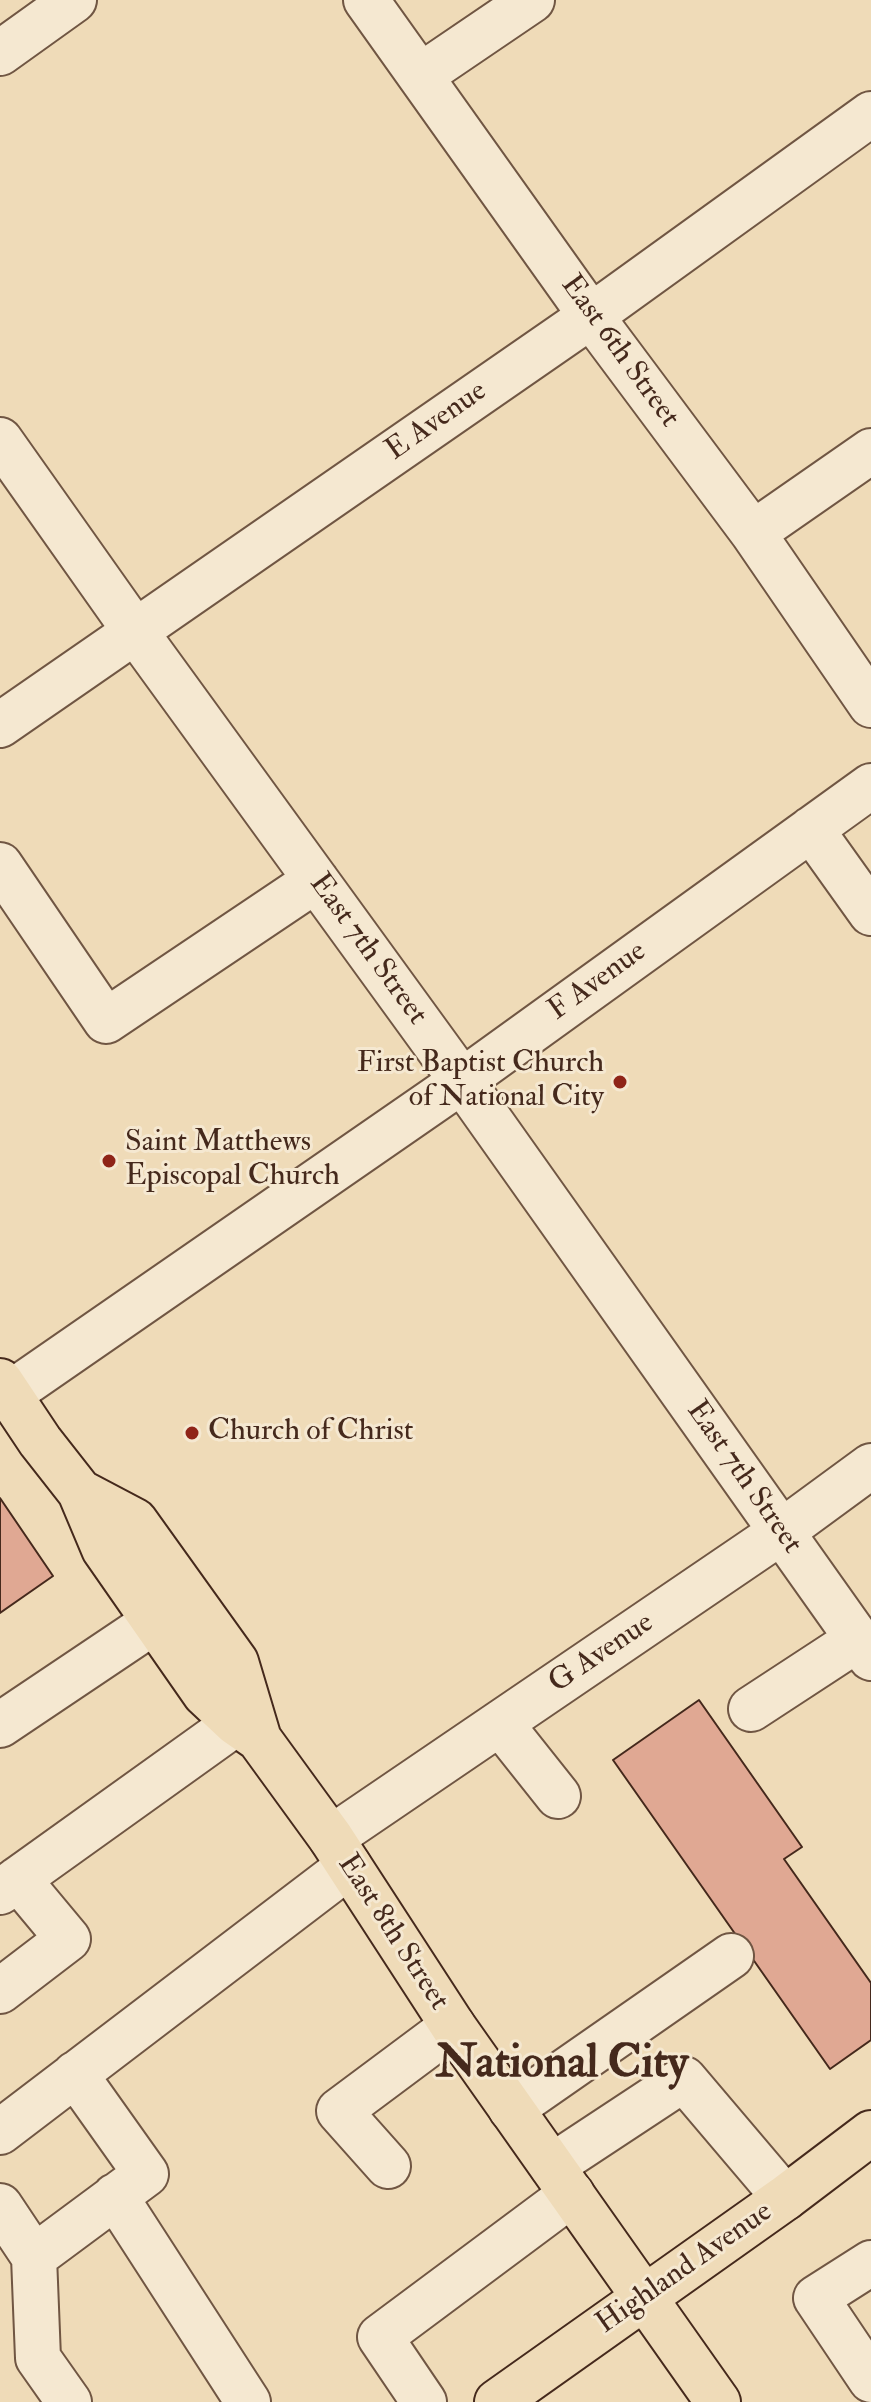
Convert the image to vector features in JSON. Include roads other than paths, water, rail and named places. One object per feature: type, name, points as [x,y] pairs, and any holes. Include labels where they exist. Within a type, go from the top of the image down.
[{"type":"main road","name":"East 8th Street","points":[[7,1404],[80,1492],[104,1549],[205,1694],[247,1731],[340,1852],[453,2026],[645,2298],[704,2397]]},
{"type":"main road","name":"East 8th Street","points":[[80,1492],[135,1521],[236,1662],[247,1731]]},
{"type":"main road","name":"Highland Avenue","points":[[497,2402],[785,2198],[871,2133]]},
{"type":"street","points":[[0,53],[74,0]]},
{"type":"street","name":"East 6th Street","points":[[366,0],[591,316],[753,533],[871,705]]},
{"type":"street","points":[[420,76],[532,0]]},
{"type":"street","name":"E Avenue","points":[[0,725],[591,316],[871,114]]},
{"type":"street","name":"East 7th Street","points":[[0,440],[462,1081],[864,1648]]},
{"type":"street","points":[[753,533],[871,451]]},
{"type":"street","name":"F Avenue","points":[[7,1404],[871,786]]},
{"type":"street","points":[[811,829],[871,913]]},
{"type":"street","points":[[0,865],[106,1021],[316,880]]},
{"type":"street","name":"G Avenue","points":[[0,2132],[75,2074],[340,1852],[500,1723],[781,1532],[871,1466]]},
{"type":"street","points":[[0,1725],[155,1621]]},
{"type":"street","points":[[751,1709],[864,1648]]},
{"type":"street","points":[[500,1723],[558,1796]]},
{"type":"street","points":[[0,1991],[68,1939],[9,1886],[247,1731]]},
{"type":"street","points":[[511,2109],[731,1956]]},
{"type":"street","points":[[388,2166],[339,2111],[453,2026]]},
{"type":"street","points":[[34,2257],[146,2174],[75,2074]]},
{"type":"street","points":[[424,2402],[380,2337],[684,2079],[785,2198]]},
{"type":"street","points":[[115,2196],[248,2402]]},
{"type":"street","points":[[0,2206],[34,2257],[38,2358],[69,2402]]},
{"type":"street","points":[[871,2263],[816,2298],[871,2380]]},
{"type":"place","name":"First Baptist Church of National City","points":[[620,1082]]},
{"type":"place","name":"Saint Matthews Episcopal Church","points":[[109,1161]]},
{"type":"place","name":"Church of Christ","points":[[192,1433]]},
{"type":"district","name":"National City","points":[[562,2066]]}]
